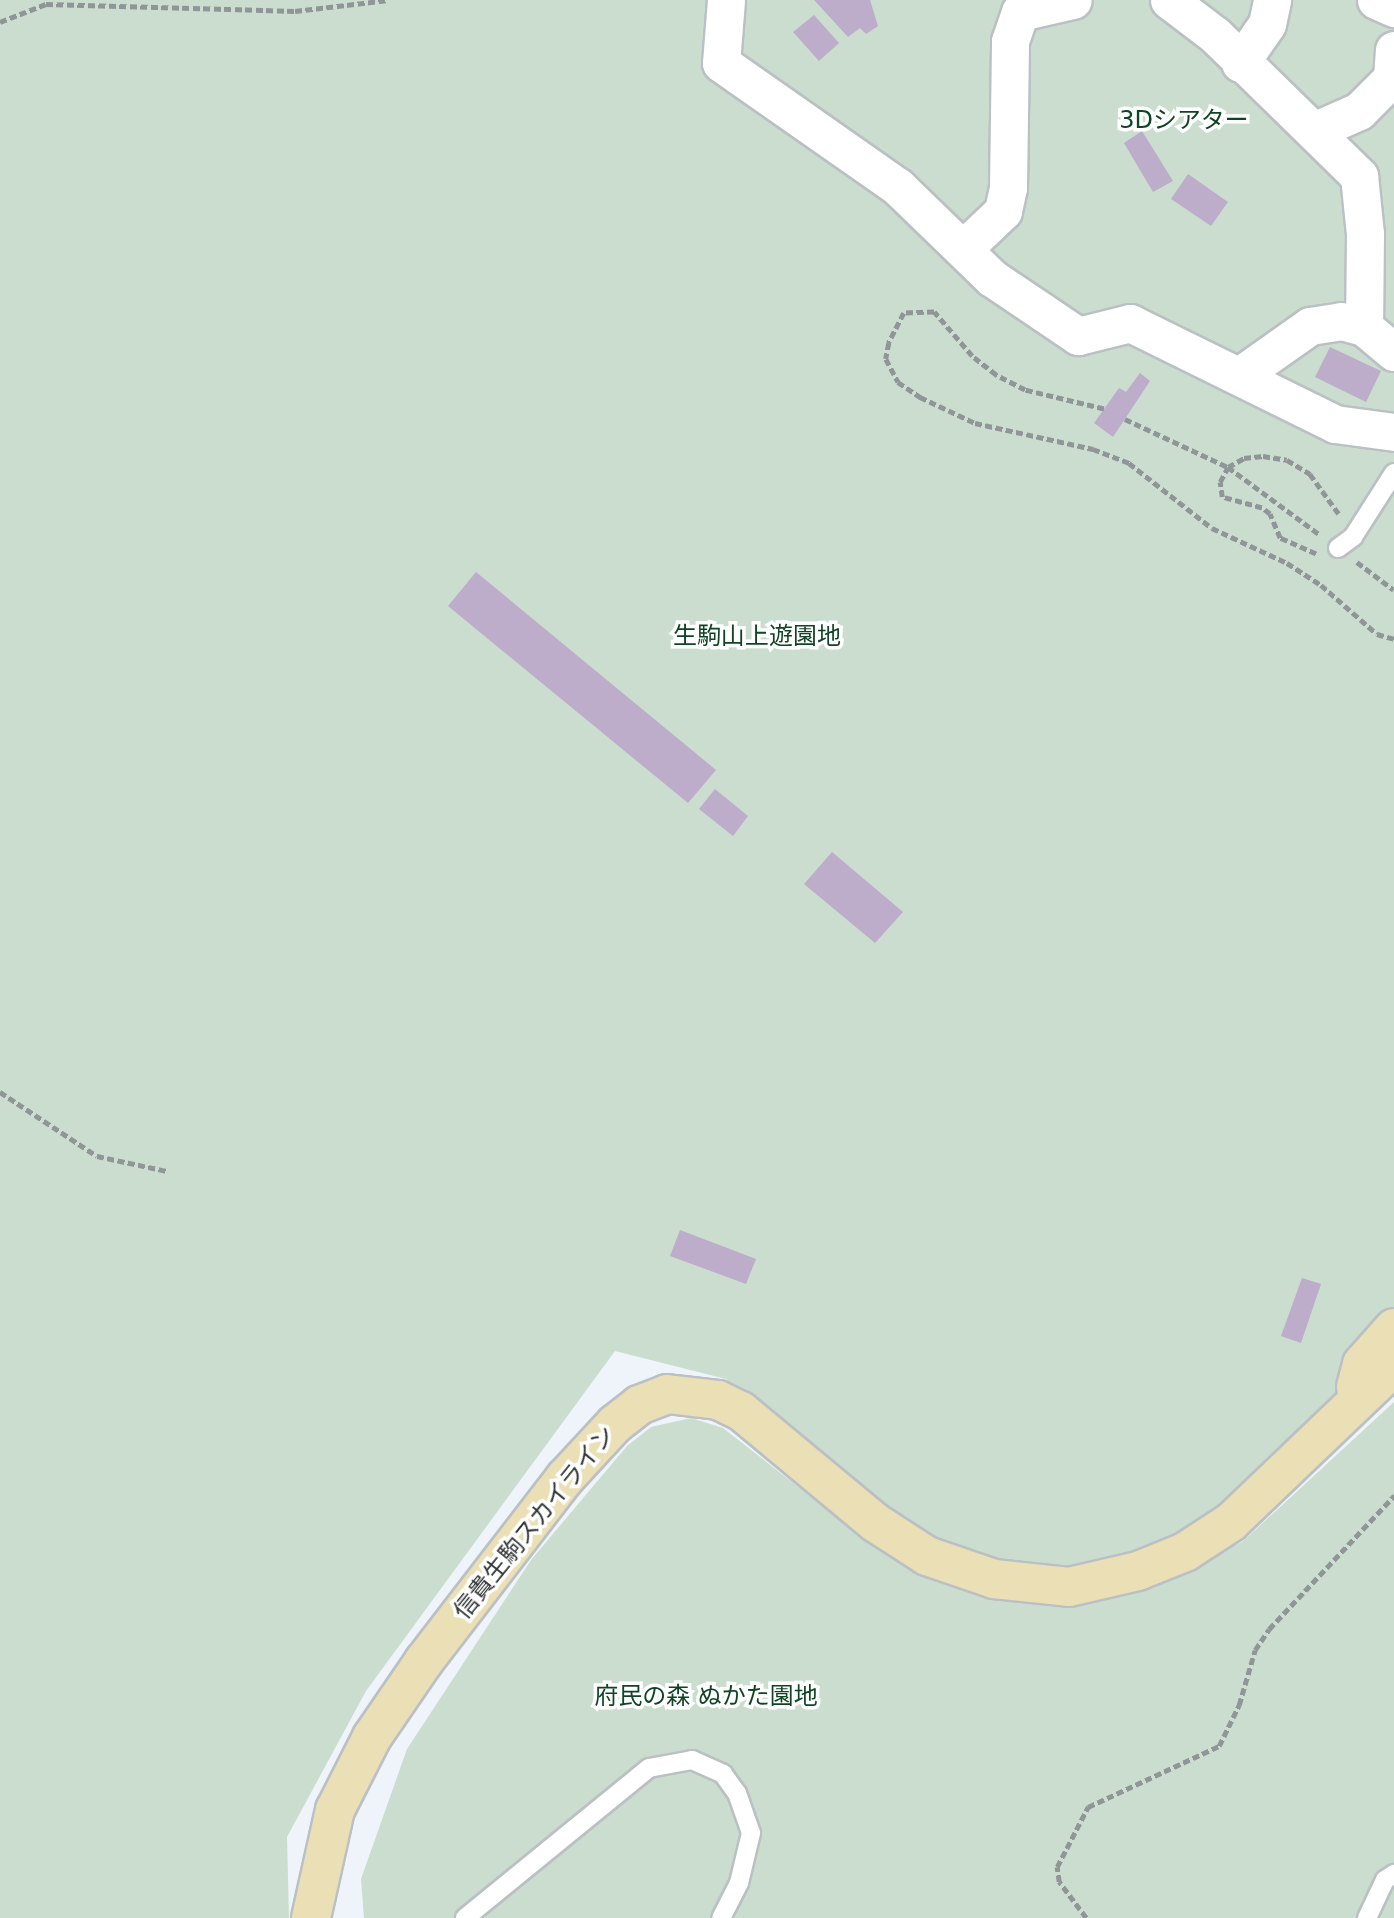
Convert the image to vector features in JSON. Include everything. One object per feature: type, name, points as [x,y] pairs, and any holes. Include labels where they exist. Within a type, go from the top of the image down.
[{"type":"street","points":[[726,0],[721,63],[898,187],[992,278],[1078,337],[1130,323],[1335,424],[1394,432]]},
{"type":"street","points":[[963,249],[1003,211],[1008,188],[1010,40],[1020,12],[1073,0]]},
{"type":"street","points":[[1169,0],[1215,35],[1240,63],[1316,131],[1359,176],[1378,203],[1364,327]]},
{"type":"street","points":[[1240,63],[1267,24],[1272,0]]},
{"type":"street","points":[[1376,0],[1394,8]]},
{"type":"street","points":[[1316,131],[1359,111],[1392,78],[1394,50]]},
{"type":"street","points":[[1239,376],[1310,326],[1341,321],[1364,327],[1394,352]]},
{"type":"street","points":[[1353,1402],[1362,1364],[1394,1328]]},
{"type":"street","name":"信貴生駒スカイライン","points":[[311,1918],[335,1810],[372,1737],[424,1661],[565,1478],[615,1424],[639,1405],[667,1394],[718,1400],[741,1411],[876,1523],[927,1556],[994,1578],[1069,1587],[1138,1571],[1185,1552],[1231,1522],[1353,1402],[1394,1366]]},
{"type":"lane","points":[[1338,548],[1353,537],[1356,528],[1394,473]]},
{"type":"lane","points":[[465,1918],[649,1768],[692,1760],[723,1774],[737,1793],[751,1833],[739,1883],[721,1918]]},
{"type":"lane","points":[[1367,1918],[1385,1881],[1394,1874]]},
{"type":"path","points":[[0,22],[46,4],[295,11],[388,0]]},
{"type":"path","points":[[1104,409],[1025,390],[996,375],[972,356],[934,312],[904,313],[889,343],[886,359],[898,382],[920,397],[975,422],[1093,449],[1129,463],[1212,528],[1287,563],[1321,585],[1377,634],[1394,639]]},
{"type":"path","points":[[1125,419],[1228,467],[1394,590]]},
{"type":"path","points":[[1338,548],[1329,555],[1309,553],[1280,538],[1270,514],[1262,508],[1240,505],[1222,497],[1220,482],[1228,467],[1254,457],[1287,460],[1310,474],[1329,507],[1356,528]]},
{"type":"path","points":[[0,1092],[97,1156],[167,1171]]},
{"type":"path","points":[[1086,1918],[1059,1882],[1057,1867],[1088,1807],[1219,1746],[1239,1705],[1255,1650],[1269,1629],[1394,1496]]},
{"type":"green space","name":"生駒山上遊園地","points":[[0,0],[1394,0],[1394,1325],[1290,1450],[1200,1523],[1146,1551],[1086,1566],[1023,1566],[958,1552],[897,1524],[726,1379],[615,1351],[366,1691],[287,1837],[289,1918],[0,1918]]},
{"type":"green space","name":"府民の森 ぬかた園地","points":[[1394,1402],[1394,1918],[364,1918],[361,1879],[407,1749],[531,1560],[627,1446],[651,1427],[691,1418],[723,1428],[880,1551],[930,1577],[982,1595],[1030,1602],[1111,1599],[1242,1542]]},
{"type":"building","points":[[814,0],[870,0],[878,26],[866,34],[860,28],[848,37]]},
{"type":"building","points":[[814,15],[839,43],[819,61],[793,32]]},
{"type":"building","points":[[1142,131],[1173,181],[1153,192],[1124,143]]},
{"type":"building","points":[[1188,174],[1228,202],[1211,226],[1171,199]]},
{"type":"building","points":[[1330,347],[1381,371],[1366,402],[1315,377]]},
{"type":"building","points":[[1140,373],[1150,381],[1113,437],[1094,423],[1119,388],[1126,392]]},
{"type":"building","points":[[476,572],[716,770],[688,803],[448,606]]},
{"type":"building","points":[[715,789],[748,816],[733,836],[699,809]]},
{"type":"building","points":[[832,852],[903,912],[875,943],[804,884]]},
{"type":"building","points":[[680,1230],[756,1259],[746,1284],[670,1256]]},
{"type":"building","points":[[1302,1278],[1321,1284],[1301,1343],[1281,1336]]},
{"type":"park label","name":"3Dシアター","points":[[1184,121]]}]
